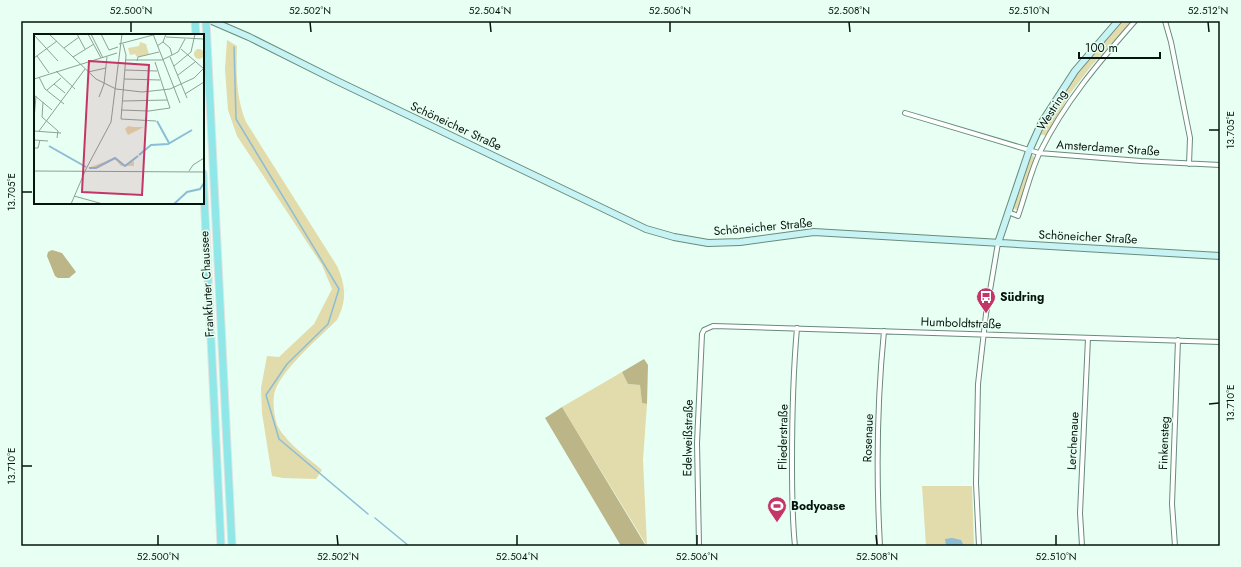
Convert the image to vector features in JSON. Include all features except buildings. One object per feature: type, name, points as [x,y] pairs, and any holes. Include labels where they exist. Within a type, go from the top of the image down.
[{"type":"main road","points":[[195,21],[196,34]]},
{"type":"main road","name":"Frankfurter Chaussee","points":[[206,21],[232,546]]},
{"type":"main road","name":"Schöneicher Straße","points":[[212,21],[249,37],[342,84],[646,228],[661,234],[690,241],[712,243],[740,242],[814,232],[1220,256]]},
{"type":"main road","name":"Westring","points":[[998,243],[1029,151],[1045,117],[1075,71],[1118,21]]},
{"type":"main road","name":"Frankfurter Chaussee","points":[[204,194],[221,546]]},
{"type":"street","name":"Westring","points":[[1008,212],[1018,216],[1039,153],[1055,124],[1082,84],[1135,21]]},
{"type":"street","points":[[1165,21],[1172,42],[1190,138],[1189,164]]},
{"type":"street","name":"Amsterdamer Straße","points":[[905,113],[1039,153],[1220,165]]},
{"type":"street","points":[[979,546],[976,483],[978,384],[998,243]]},
{"type":"street","name":"Humboldtstraße","points":[[703,332],[713,326],[1220,342]]},
{"type":"street","name":"Fliederstraße","points":[[795,546],[792,512],[792,425],[798,328]]},
{"type":"street","name":"Rosenaue","points":[[880,546],[878,465],[879,404],[884,331]]},
{"type":"street","name":"Edelweißstraße","points":[[699,546],[697,443],[703,332]]},
{"type":"street","name":"Lerchenaue","points":[[1082,546],[1080,513],[1088,338]]},
{"type":"street","name":"Finkensteg","points":[[1175,546],[1172,504],[1178,340]]},
{"type":"shaded area","points":[[1122,21],[1132,21],[1092,65],[1069,95],[1047,136],[1039,134],[1067,85]]},
{"type":"shaded area","points":[[227,40],[237,46],[238,94],[246,122],[337,266],[344,287],[344,299],[337,320],[293,363],[279,382],[274,395],[275,419],[278,427],[292,445],[322,470],[316,479],[283,478],[272,476],[262,413],[261,388],[267,356],[279,357],[314,324],[332,289],[322,265],[237,136],[228,110],[225,69]]},
{"type":"shaded area","points":[[1031,154],[1035,158],[1017,210],[1011,207]]},
{"type":"shaded area","points":[[52,250],[62,253],[76,272],[69,278],[58,278],[55,276],[47,256],[48,252]]},
{"type":"shaded area","points":[[644,359],[648,365],[647,404],[642,403],[640,385],[628,384],[622,372]]},
{"type":"shaded area","points":[[622,372],[628,384],[640,385],[642,403],[647,404],[643,460],[647,546],[562,407]]},
{"type":"shaded area","points":[[562,407],[646,546],[621,546],[545,418]]},
{"type":"shaded area","points":[[922,486],[972,486],[974,546],[926,546]]},
{"type":"water","points":[[952,538],[961,540],[964,546],[944,546],[946,545],[945,539]]},
{"type":"waterway","points":[[234,47],[236,119],[339,289],[328,324],[287,364],[266,395],[279,439],[368,514]]},
{"type":"waterway","points":[[375,518],[409,546]]},
{"type":"place","name":"Südring","points":[[986,314]]},
{"type":"place","name":"Bodyoase","points":[[777,523]]}]
